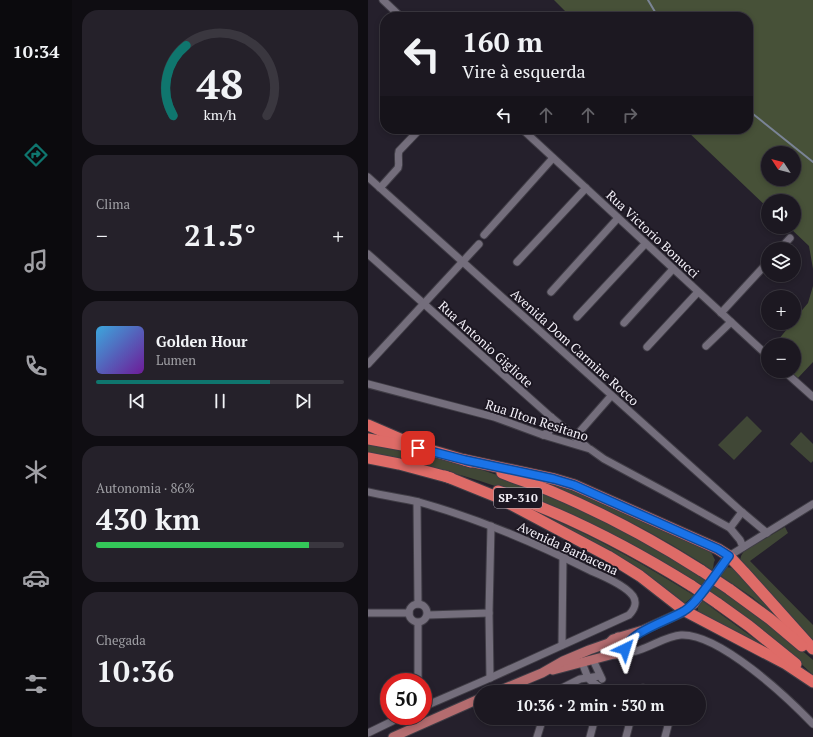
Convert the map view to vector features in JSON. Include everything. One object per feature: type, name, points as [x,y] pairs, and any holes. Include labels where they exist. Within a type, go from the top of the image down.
[{"type":"highway","points":[[368,425],[430,450]]},
{"type":"highway","name":"SP-310","points":[[368,439],[430,450],[465,460],[552,492],[629,528],[673,552],[729,589],[770,619],[813,655]]},
{"type":"highway","name":"SP-310","points":[[368,458],[399,464],[474,483],[504,493],[566,519],[633,551],[692,586],[717,604],[765,639],[813,681]]},
{"type":"highway","points":[[465,460],[554,479],[574,485],[718,549],[729,556],[813,649]]},
{"type":"highway","points":[[445,476],[497,497],[608,556],[635,573],[686,610],[786,664],[813,681]]},
{"type":"main road","points":[[513,685],[542,673],[563,661],[609,643],[613,639],[643,630],[686,610],[694,604],[729,556]]},
{"type":"main road","points":[[542,673],[621,651],[643,630]]},
{"type":"main road","points":[[618,637],[622,638],[621,651]]},
{"type":"main road","points":[[609,643],[609,649],[621,651]]},
{"type":"main road","points":[[582,663],[582,656],[589,650]]},
{"type":"main road","points":[[393,737],[474,701]]},
{"type":"street","points":[[383,0],[396,12]]},
{"type":"street","points":[[380,188],[398,168],[399,151],[415,134]]},
{"type":"street","name":"Rua Victorio Bonucci","points":[[527,134],[761,350]]},
{"type":"street","points":[[484,235],[553,158]]},
{"type":"street","name":"Avenida Dom Carmine Rocco","points":[[368,177],[611,396],[767,533]]},
{"type":"street","points":[[517,262],[586,188]]},
{"type":"street","points":[[551,292],[618,218]]},
{"type":"street","points":[[786,242],[790,238]]},
{"type":"street","points":[[368,364],[479,244]]},
{"type":"street","points":[[577,317],[646,244]]},
{"type":"street","name":"Rua Antonio Gigliote","points":[[368,254],[551,417],[590,449]]},
{"type":"street","points":[[624,323],[673,269]]},
{"type":"street","points":[[721,312],[761,269]]},
{"type":"street","points":[[647,347],[698,292]]},
{"type":"street","points":[[706,346],[731,322]]},
{"type":"street","points":[[792,378],[813,398]]},
{"type":"street","name":"Rua Ilton Resitano","points":[[368,384],[494,417],[543,435],[590,449],[604,459],[730,528],[740,540],[743,547]]},
{"type":"street","points":[[575,437],[611,396]]},
{"type":"street","points":[[543,435],[549,432],[552,427],[551,417]]},
{"type":"street","name":"Avenida Barbacena","points":[[368,492],[418,502],[491,526],[563,556],[626,589],[633,596],[635,603],[630,615],[562,645]]},
{"type":"street","points":[[418,502],[418,604]]},
{"type":"street","points":[[729,556],[813,504]]},
{"type":"street","points":[[730,528],[742,512]]},
{"type":"street","points":[[490,678],[489,613],[491,526]]},
{"type":"street","points":[[432,703],[562,645],[563,556]]},
{"type":"street","points":[[409,613],[413,606],[418,604]]},
{"type":"street","points":[[409,613],[413,621],[424,621],[428,615],[426,608],[418,604]]},
{"type":"street","points":[[368,613],[409,613]]},
{"type":"street","points":[[428,615],[489,613]]},
{"type":"street","points":[[418,622],[418,673]]},
{"type":"street","points":[[621,651],[645,648],[680,635],[707,641],[735,656],[757,673],[783,694],[813,724]]},
{"type":"street","points":[[593,660],[602,680],[602,685]]},
{"type":"street","points":[[582,663],[588,678],[599,685]]},
{"type":"street","points":[[568,685],[580,679],[600,676]]},
{"type":"street","points":[[368,733],[384,725]]},
{"type":"street","points":[[537,737],[541,725]]},
{"type":"street","points":[[590,737],[593,725]]},
{"type":"street","points":[[626,737],[629,725]]},
{"type":"street","points":[[665,737],[668,725]]},
{"type":"green space","points":[[554,0],[813,0],[813,269],[809,246],[796,234],[801,234],[801,194],[761,194],[761,201],[690,134],[753,134],[753,12],[566,12]]},
{"type":"green space","points":[[813,286],[813,362],[801,375],[801,338],[780,338],[786,330],[801,330],[801,312],[808,303]]},
{"type":"green space","points":[[747,416],[762,431],[734,460],[718,445]]},
{"type":"green space","points":[[801,432],[813,444],[813,461],[811,463],[790,444]]},
{"type":"green space","points":[[368,441],[464,464],[524,484],[628,531],[702,575],[707,581],[703,586],[653,556],[650,556],[515,493],[448,472],[368,454]]},
{"type":"green space","points":[[528,477],[551,480],[711,552],[715,560],[713,569],[712,570],[646,530],[600,507]]},
{"type":"green space","points":[[529,511],[539,513],[600,541],[695,596],[683,605]]},
{"type":"green space","points":[[785,527],[788,533],[750,561],[813,625],[813,643],[740,561],[744,551]]},
{"type":"green space","points":[[726,567],[734,568],[778,618],[752,597],[718,574]]},
{"type":"green space","points":[[713,585],[777,630],[813,660],[813,675],[795,658],[709,592]]},
{"type":"green space","points":[[700,599],[771,651],[698,612],[698,604]]},
{"type":"waterway","points":[[648,0],[655,12]]},
{"type":"waterway","points":[[753,114],[813,162]]},
{"type":"route","points":[[418,448],[465,460],[554,479],[574,485],[718,549],[729,556],[694,604],[681,613],[643,630],[626,645],[625,649]]}]
